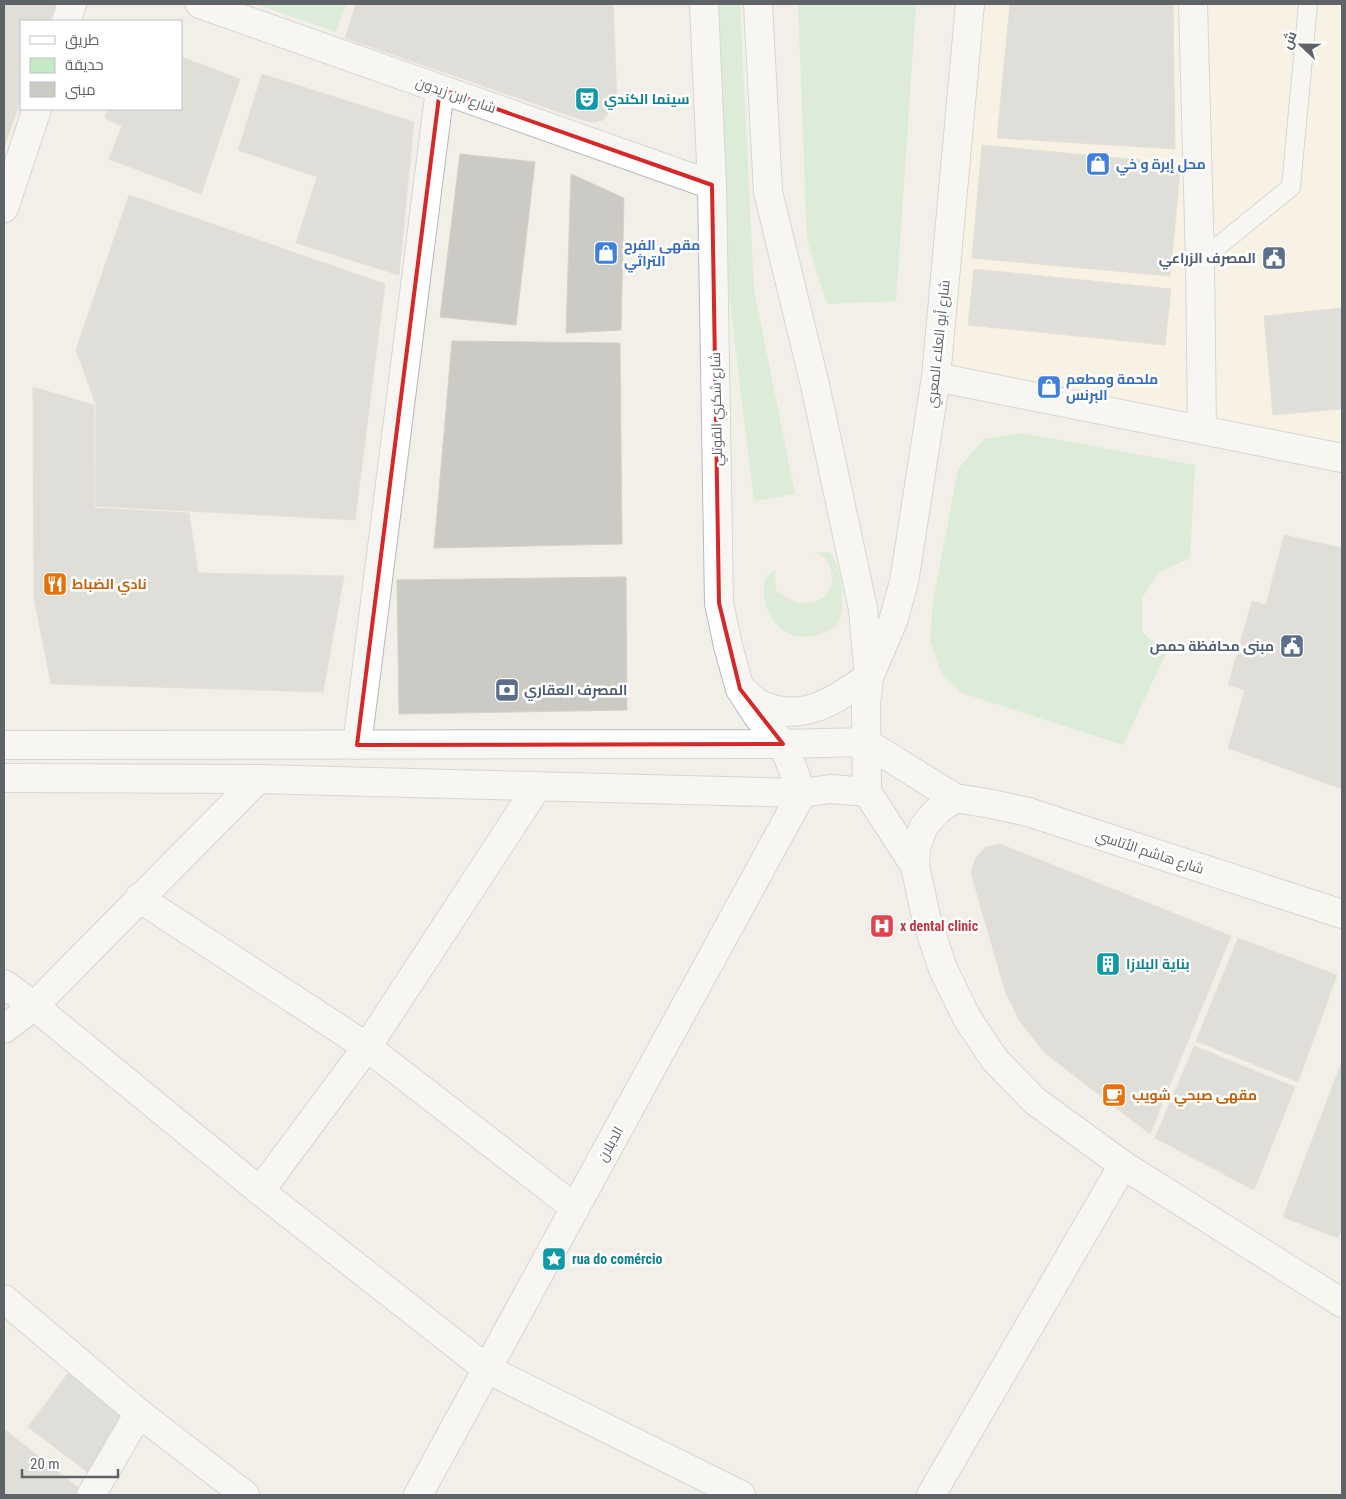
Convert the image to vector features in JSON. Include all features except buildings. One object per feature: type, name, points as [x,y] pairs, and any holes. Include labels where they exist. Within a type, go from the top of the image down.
[{"type":"street","points":[[66,20],[72,4]]},
{"type":"street","name":"شارع ابن زيدون","points":[[200,4],[712,185]]},
{"type":"street","name":"شارع شكري القوتلي","points":[[704,4],[712,185],[719,603],[740,689],[759,718],[783,744],[802,793]]},
{"type":"street","points":[[758,4],[768,192],[815,385],[863,608],[869,677],[865,742],[867,792],[915,866]]},
{"type":"street","name":"شارع أبو العلاء المعري","points":[[869,677],[893,621],[904,582],[936,377],[970,4]]},
{"type":"street","points":[[1193,4],[1200,261],[1202,430]]},
{"type":"street","points":[[357,745],[440,89]]},
{"type":"street","points":[[4,208],[37,110]]},
{"type":"street","points":[[936,377],[1342,458]]},
{"type":"street","points":[[740,689],[762,705],[786,712],[813,710],[869,677]]},
{"type":"street","points":[[4,745],[783,744],[865,742],[955,798],[937,811],[924,826],[916,847],[915,866],[927,920],[943,969],[967,1018],[995,1060],[1035,1101],[1123,1165],[1342,1303]]},
{"type":"street","points":[[4,778],[258,779],[802,793],[830,790],[867,792]]},
{"type":"street","points":[[4,1029],[34,1006],[258,779]]},
{"type":"street","points":[[260,1191],[367,1047],[537,787]]},
{"type":"street","name":"الدبلان","points":[[418,1495],[802,793]]},
{"type":"street","name":"شارع هاشم الأتاسي","points":[[955,798],[1028,812],[1342,914]]},
{"type":"street","points":[[140,898],[367,1047],[575,1208]]},
{"type":"street","points":[[4,984],[34,1006],[260,1191],[487,1369],[741,1495]]},
{"type":"street","points":[[931,1495],[1123,1165]]},
{"type":"street","points":[[4,1299],[138,1413],[245,1495]]},
{"type":"street","points":[[91,1495],[138,1413]]},
{"type":"lane","points":[[1200,261],[1291,187],[1308,4]]},
{"type":"highlighted area","points":[[440,89],[712,185],[719,603],[740,689],[783,744],[357,745]]},
{"type":"shaded area","points":[[970,4],[1342,4],[1342,459],[936,377]]},
{"type":"green space","points":[[256,4],[346,4],[336,32]]},
{"type":"green space","points":[[712,4],[740,4],[754,290],[795,494],[754,501],[723,245]]},
{"type":"green space","points":[[798,4],[916,4],[896,301],[827,304],[807,240]]},
{"type":"green space","points":[[1022,433],[1195,465],[1190,558],[1158,573],[1142,598],[1142,632],[1166,653],[1123,745],[962,693],[942,675],[930,641],[933,602],[958,469],[984,439]]},
{"type":"green space","points":[[815,552],[830,552],[839,571],[842,586],[840,620],[831,629],[811,636],[801,637],[782,630],[775,623],[766,604],[764,583],[767,577],[775,571],[776,590],[785,596],[801,603],[813,602],[823,598],[830,589],[832,577],[827,560]]},
{"type":"place","name":"سينما الكندي","points":[[587,99]]},
{"type":"place","name":"محل إبرة و خي","points":[[1098,164]]},
{"type":"place","name":"مقهى الفرح التراثي","points":[[606,253]]},
{"type":"place","name":"المصرف الزراعي","points":[[1274,258]]},
{"type":"place","name":"ملحمة ومطعم البرنس","points":[[1049,387]]},
{"type":"place","name":"نادي الضباط","points":[[55,584]]},
{"type":"place","name":"مبنى محافظة حمص","points":[[1292,646]]},
{"type":"place","name":"المصرف العقاري","points":[[507,690]]},
{"type":"place","name":"x dental clinic","points":[[882,926]]},
{"type":"place","name":"بناية البلازا","points":[[1108,964]]},
{"type":"place","name":"مقهى صبحي شويب","points":[[1114,1095]]},
{"type":"place","name":"rua do comércio","points":[[554,1259]]}]
